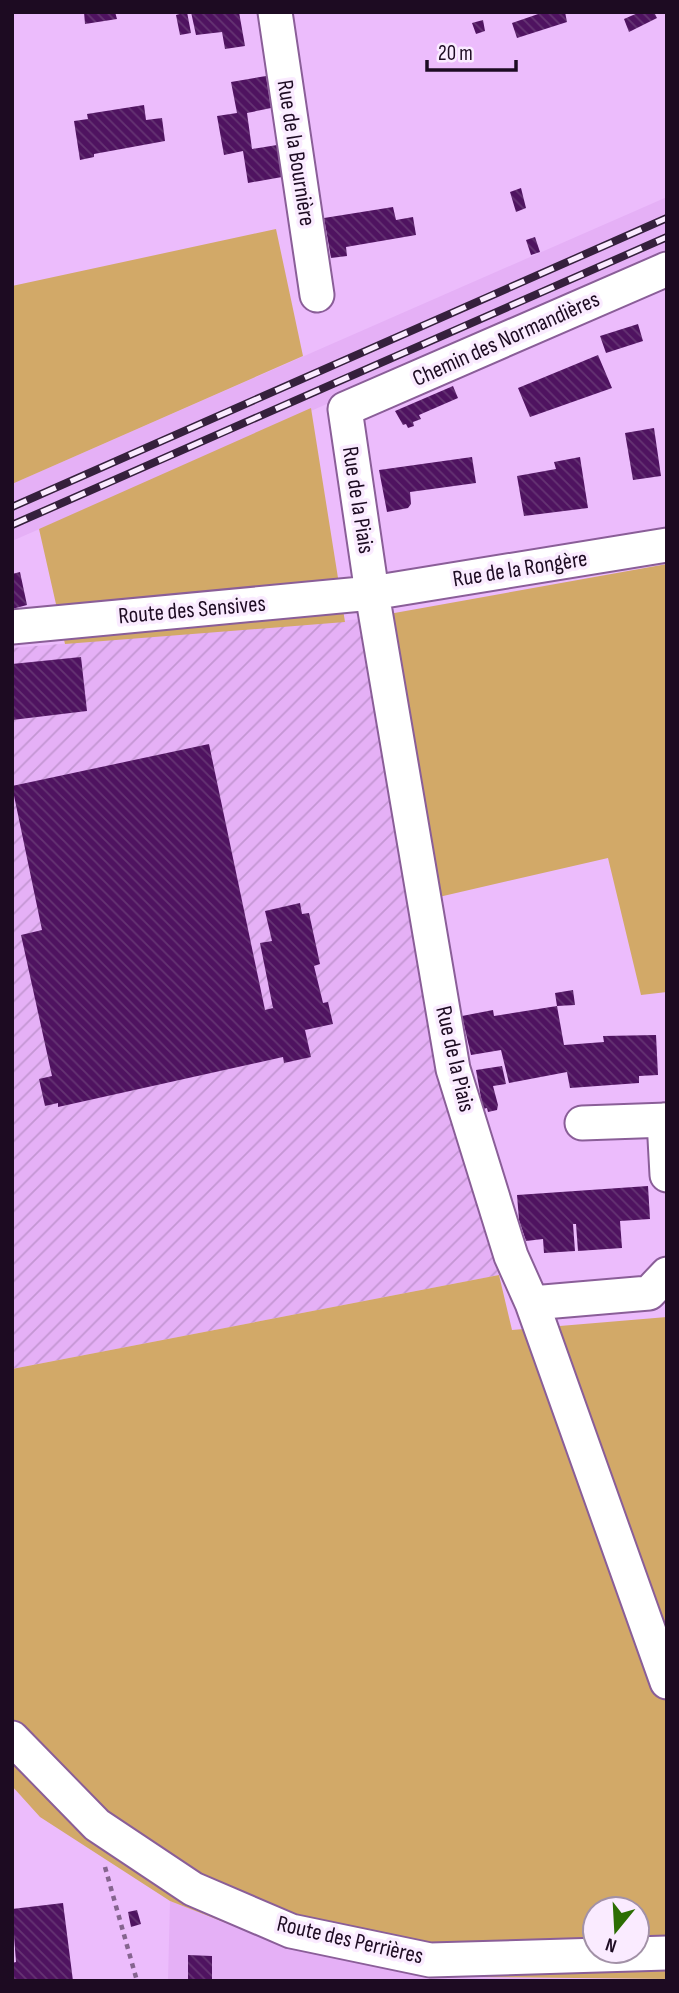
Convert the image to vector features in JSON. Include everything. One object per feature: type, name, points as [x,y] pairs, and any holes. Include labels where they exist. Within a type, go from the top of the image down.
[{"type":"street","name":"Rue de la Bournière","points":[[275,12],[317,295]]},
{"type":"street","name":"Chemin des Normandières","points":[[345,409],[667,269]]},
{"type":"street","name":"Rue de la Piais","points":[[345,409],[372,593],[453,1069],[511,1256],[532,1303],[667,1682]]},
{"type":"street","name":"Rue de la Rongère","points":[[372,593],[667,545]]},
{"type":"street","name":"Route des Sensives","points":[[12,627],[372,593]]},
{"type":"street","points":[[582,1123],[665,1120],[667,1175]]},
{"type":"street","points":[[532,1303],[649,1293],[667,1274]]},
{"type":"street","name":"Route des Perrières","points":[[12,1738],[97,1825],[193,1889],[291,1931],[430,1960],[667,1953]]},
{"type":"path","points":[[97,1825],[103,1861],[137,1981]]},
{"type":"shaded area","points":[[667,197],[667,256],[12,541],[12,484]]},
{"type":"shaded area","points":[[276,229],[303,356],[12,484],[12,286]]},
{"type":"shaded area","points":[[311,408],[345,622],[65,644],[39,529]]},
{"type":"shaded area","points":[[667,564],[667,992],[641,995],[608,858],[413,903],[361,619]]},
{"type":"shaded area","points":[[361,619],[437,1072],[499,1275],[12,1369],[12,648]]},
{"type":"shaded area","points":[[499,1275],[512,1330],[667,1317],[667,1979],[479,1977],[341,1956],[239,1928],[170,1901],[40,1817],[12,1786],[12,1369]]},
{"type":"shaded area","points":[[170,1901],[239,1928],[341,1956],[480,1977],[667,1981],[168,1981]]},
{"type":"building","points":[[84,12],[115,12],[117,19],[85,24]]},
{"type":"building","points":[[187,12],[191,33],[180,35],[176,15]]},
{"type":"building","points":[[191,12],[239,12],[245,46],[225,49],[222,32],[196,35]]},
{"type":"building","points":[[544,12],[565,12],[567,22],[517,38],[512,23]]},
{"type":"building","points":[[640,12],[654,12],[657,18],[629,32],[624,19]]},
{"type":"building","points":[[483,20],[485,31],[476,34],[472,23]]},
{"type":"building","points":[[266,76],[271,108],[247,113],[252,149],[277,145],[282,177],[248,183],[243,151],[224,155],[217,116],[237,113],[231,82]]},
{"type":"building","points":[[144,105],[146,120],[162,118],[165,141],[94,154],[94,157],[80,160],[74,121],[88,119],[87,114]]},
{"type":"building","points":[[521,188],[526,208],[516,212],[510,192]]},
{"type":"building","points":[[393,207],[396,220],[413,217],[416,235],[346,247],[347,256],[331,258],[324,218]]},
{"type":"building","points":[[535,237],[540,252],[531,255],[526,240]]},
{"type":"building","points":[[638,324],[643,341],[606,353],[600,336]]},
{"type":"building","points":[[598,355],[612,388],[530,417],[518,388]]},
{"type":"building","points":[[453,386],[458,398],[419,415],[421,419],[413,422],[414,426],[408,428],[406,424],[403,425],[395,411]]},
{"type":"building","points":[[654,428],[661,476],[633,480],[625,433]]},
{"type":"building","points":[[472,457],[476,483],[410,492],[411,504],[408,508],[387,512],[379,470]]},
{"type":"building","points":[[580,457],[588,508],[524,516],[517,476],[556,469],[554,462]]},
{"type":"building","points":[[20,572],[27,605],[12,609],[12,574]]},
{"type":"building","points":[[81,657],[87,711],[12,720],[12,664]]},
{"type":"building","points":[[209,744],[265,1010],[273,1008],[260,943],[272,941],[265,911],[300,903],[302,914],[309,913],[320,964],[314,966],[323,1003],[328,1002],[333,1024],[305,1030],[311,1057],[284,1063],[283,1057],[58,1107],[58,1103],[45,1106],[39,1079],[52,1076],[21,935],[42,930],[12,786]]},
{"type":"building","points":[[573,990],[575,1005],[557,1006],[555,993]]},
{"type":"building","points":[[557,1006],[564,1045],[604,1042],[603,1036],[656,1035],[658,1075],[639,1076],[639,1083],[570,1088],[567,1072],[509,1083],[501,1050],[471,1055],[462,1016],[493,1010],[494,1016]]},
{"type":"building","points":[[502,1066],[506,1084],[493,1086],[498,1105],[497,1110],[488,1112],[487,1108],[483,1109],[476,1070]]},
{"type":"building","points":[[648,1186],[650,1219],[620,1221],[622,1248],[578,1251],[576,1224],[573,1224],[575,1251],[544,1253],[543,1239],[526,1241],[519,1220],[517,1195]]},
{"type":"building","points":[[63,1903],[73,1981],[12,1981],[12,1963],[16,1962],[12,1909]]},
{"type":"building","points":[[137,1910],[141,1924],[131,1927],[128,1912]]},
{"type":"building","points":[[188,1955],[212,1956],[212,1981],[188,1981]]},
{"type":"railway","points":[[12,507],[667,218]]},
{"type":"railway","points":[[12,525],[667,237]]}]
